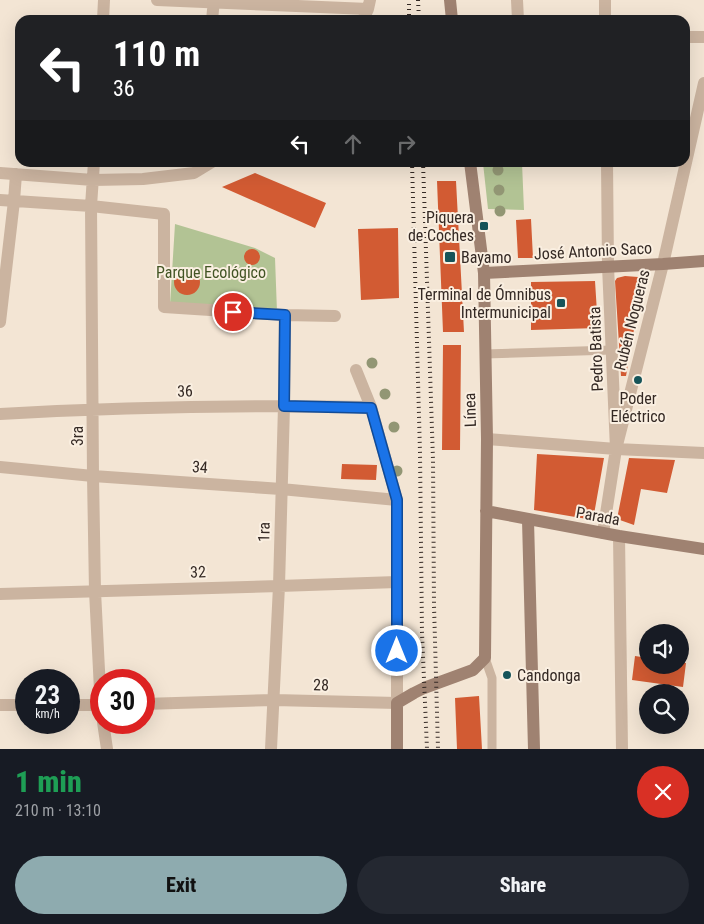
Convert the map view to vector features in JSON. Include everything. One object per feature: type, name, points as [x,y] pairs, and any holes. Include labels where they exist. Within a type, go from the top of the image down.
[{"type":"main road","points":[[450,0],[452,15]]},
{"type":"main road","name":"Línea","points":[[471,167],[484,273],[487,439],[485,658]]},
{"type":"main road","name":"José Antonio Saco","points":[[484,273],[704,261]]},
{"type":"main road","name":"Parada","points":[[486,511],[619,536],[704,549]]},
{"type":"main road","points":[[528,520],[534,749]]},
{"type":"main road","points":[[397,749],[397,703],[414,692],[473,670],[485,658]]},
{"type":"street","points":[[103,15],[104,0]]},
{"type":"street","points":[[157,0],[214,1],[367,10]]},
{"type":"street","points":[[517,0],[518,15]]},
{"type":"street","points":[[605,0],[605,15]]},
{"type":"street","points":[[213,15],[214,1]]},
{"type":"street","points":[[690,37],[704,37]]},
{"type":"street","name":"Rubén Nogueras","points":[[690,145],[704,83]]},
{"type":"street","name":"3ra","points":[[94,167],[91,206],[93,476],[99,669]]},
{"type":"street","name":"Pedro Batista","points":[[603,533],[616,448],[608,266],[607,167]]},
{"type":"street","name":"Rubén Nogueras","points":[[616,448],[663,264],[685,167]]},
{"type":"street","points":[[0,173],[93,180],[143,179],[194,168]]},
{"type":"street","points":[[0,322],[16,174]]},
{"type":"street","points":[[0,200],[91,206],[164,214],[164,308],[335,316]]},
{"type":"street","name":"1ra","points":[[271,749],[279,586],[285,315]]},
{"type":"street","points":[[356,370],[371,408],[397,500],[397,703]]},
{"type":"street","name":"36","points":[[0,414],[94,409],[284,406],[371,408]]},
{"type":"street","points":[[487,439],[704,453]]},
{"type":"street","name":"34","points":[[0,467],[397,500]]},
{"type":"street","points":[[619,536],[622,749]]},
{"type":"street","name":"32","points":[[0,594],[396,582]]},
{"type":"street","name":"28","points":[[155,704],[274,700],[397,703]]},
{"type":"street","points":[[0,705],[15,705]]},
{"type":"street","points":[[104,734],[106,749]]},
{"type":"lane","points":[[484,354],[612,350]]},
{"type":"lane","points":[[485,658],[492,678],[492,749]]},
{"type":"green space","points":[[483,167],[522,167],[524,210],[488,209]]},
{"type":"green space","name":"Parque Ecológico","points":[[175,224],[255,248],[275,258],[277,312],[170,305]]},
{"type":"building","points":[[255,173],[326,203],[315,228],[222,187]]},
{"type":"building","name":"Bayamo","points":[[437,181],[456,181],[464,332],[443,332]]},
{"type":"building","points":[[531,219],[533,258],[518,258],[516,220]]},
{"type":"building","points":[[398,228],[399,298],[361,300],[358,229]]},
{"type":"building","points":[[249,249],[255,249],[260,254],[258,263],[249,265],[244,260],[244,254]]},
{"type":"building","points":[[187,269],[197,272],[200,282],[197,292],[187,295],[177,292],[174,282],[177,272]]},
{"type":"building","points":[[625,276],[638,277],[642,283],[626,376],[621,376],[615,281],[617,278]]},
{"type":"building","points":[[595,281],[598,328],[531,330],[531,282]]},
{"type":"building","points":[[443,345],[461,345],[460,450],[442,450]]},
{"type":"building","points":[[537,454],[604,458],[593,520],[534,510]]},
{"type":"building","points":[[629,458],[675,460],[667,493],[641,489],[634,525],[617,519]]},
{"type":"building","points":[[342,464],[377,465],[376,480],[341,479]]},
{"type":"building","points":[[635,656],[639,657],[639,674],[685,674],[683,684],[661,684],[632,680]]},
{"type":"building","points":[[479,696],[482,749],[457,749],[455,698]]},
{"type":"railway","points":[[409,0],[409,15]]},
{"type":"railway","points":[[418,0],[419,15]]},
{"type":"railway","points":[[412,167],[420,452],[422,633],[427,749]]},
{"type":"railway","points":[[423,167],[433,460],[434,605],[438,749]]},
{"type":"place","name":"Piquera de Coches","points":[[484,226]]},
{"type":"place","name":"Bayamo","points":[[450,257]]},
{"type":"place","name":"Terminal de Ómnibus Intermunicipal","points":[[561,303]]},
{"type":"place","name":"Poder Eléctrico","points":[[638,380]]},
{"type":"place","name":"Candonga","points":[[507,675]]},
{"type":"route","points":[[233,312],[285,315],[284,406],[371,408],[397,500],[397,651]]}]
